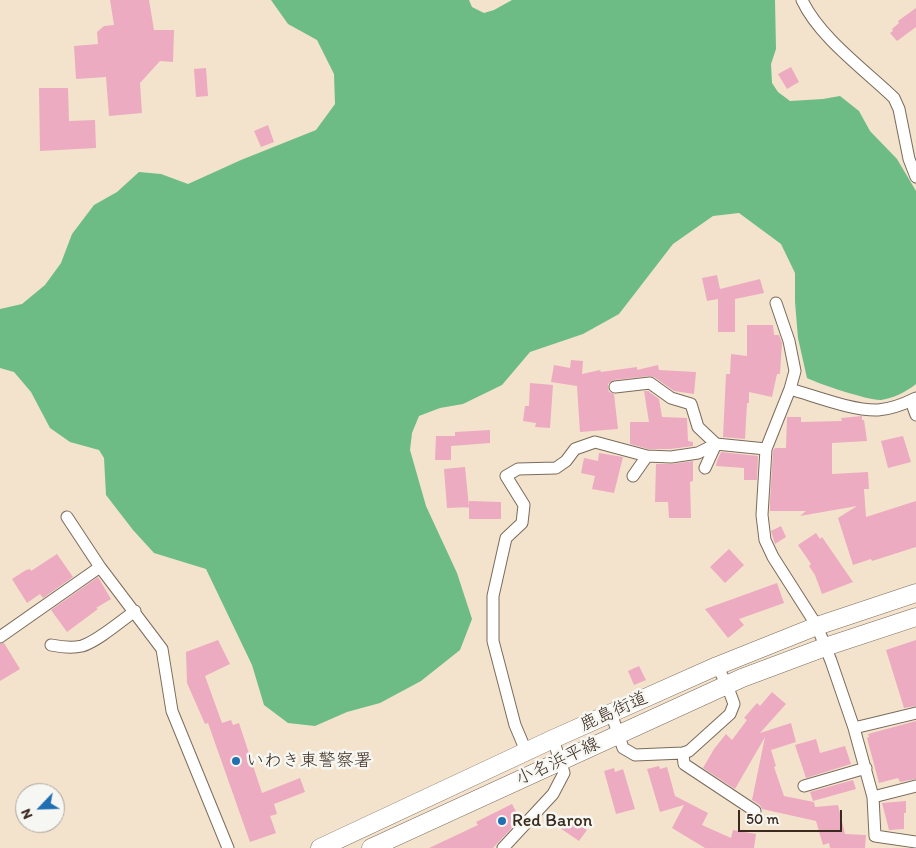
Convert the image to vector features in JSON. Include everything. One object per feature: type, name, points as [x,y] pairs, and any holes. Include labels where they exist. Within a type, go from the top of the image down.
[{"type":"main road","name":"鹿島街道","points":[[320,848],[526,751],[717,666],[817,626],[916,593]]},
{"type":"main road","name":"小名浜平線","points":[[371,848],[727,685],[825,647],[916,617]]},
{"type":"street","points":[[802,0],[826,34],[894,98],[900,109],[909,158],[916,177]]},
{"type":"street","points":[[776,303],[789,341],[794,371],[790,389],[766,449],[762,515],[765,540],[773,557],[817,626],[825,647],[866,768],[873,797],[875,836],[916,842]]},
{"type":"street","points":[[615,387],[650,383],[671,398],[691,404],[698,427],[716,444]]},
{"type":"street","points":[[790,389],[864,409],[878,410],[895,407],[913,400],[916,415]]},
{"type":"street","points":[[526,751],[515,725],[493,641],[493,596],[506,538],[522,523],[524,505],[506,476],[518,468],[556,468],[566,461],[575,449],[595,442],[646,456],[671,457],[698,453],[716,444],[766,449]]},
{"type":"street","points":[[705,468],[716,444]]},
{"type":"street","points":[[633,476],[646,456]]},
{"type":"street","points":[[68,517],[100,566],[162,649],[172,711],[228,848]]},
{"type":"street","points":[[0,637],[100,566]]},
{"type":"street","points":[[51,645],[60,647],[83,646],[135,611]]},
{"type":"street","points":[[610,713],[623,748],[634,754],[683,753],[689,751],[730,714],[734,704],[717,666]]},
{"type":"street","points":[[854,728],[916,713]]},
{"type":"street","points":[[503,848],[552,794],[564,773],[553,739]]},
{"type":"street","points":[[683,753],[684,764],[755,811]]},
{"type":"street","points":[[804,786],[866,768]]},
{"type":"street","points":[[873,797],[916,786]]},
{"type":"green space","points":[[271,0],[469,0],[472,7],[484,13],[512,0],[775,0],[776,49],[771,64],[772,83],[778,92],[790,101],[840,96],[859,111],[870,131],[897,159],[916,191],[916,384],[891,398],[875,400],[833,388],[807,378],[798,338],[795,273],[781,244],[739,213],[713,216],[673,244],[619,314],[583,334],[530,352],[502,385],[463,404],[440,408],[419,416],[412,433],[410,450],[426,506],[457,573],[472,619],[460,650],[421,681],[380,703],[347,712],[315,726],[288,723],[264,705],[252,665],[206,569],[154,553],[133,530],[106,495],[104,458],[99,450],[70,442],[50,428],[31,392],[14,372],[0,368],[0,309],[22,304],[45,285],[61,263],[72,234],[94,205],[117,192],[139,172],[161,174],[188,184],[241,160],[316,130],[335,104],[334,74],[317,40],[288,24]]},
{"type":"building","points":[[110,0],[149,0],[154,30],[174,30],[173,62],[160,61],[140,83],[142,113],[109,116],[106,77],[76,79],[74,46],[98,44],[97,32],[104,26],[114,25]]},
{"type":"building","points":[[916,8],[916,27],[897,41],[890,33],[893,31],[892,29],[899,23],[898,21]]},
{"type":"building","points":[[791,67],[799,82],[787,89],[778,74]]},
{"type":"building","points":[[206,68],[208,96],[196,97],[194,69]]},
{"type":"building","points":[[39,88],[68,88],[69,121],[95,120],[96,148],[40,151]]},
{"type":"building","points":[[268,125],[274,142],[261,147],[254,131]]},
{"type":"building","points":[[717,275],[720,289],[760,279],[764,293],[735,299],[735,332],[718,332],[718,299],[707,301],[702,278]]},
{"type":"building","points":[[747,325],[773,325],[774,335],[779,335],[782,343],[780,374],[777,374],[772,397],[749,392],[745,439],[723,437],[726,374],[730,374],[731,354],[747,356]]},
{"type":"building","points":[[571,360],[583,361],[582,374],[600,370],[601,372],[637,367],[637,370],[658,365],[659,370],[696,372],[694,394],[674,391],[650,376],[614,380],[608,384],[608,387],[609,392],[614,394],[618,429],[580,432],[577,386],[551,382],[554,365],[570,368]]},
{"type":"building","points":[[530,383],[553,385],[550,428],[535,427],[536,423],[523,421],[525,406],[529,406]]},
{"type":"building","points":[[644,391],[648,391],[659,399],[662,417],[687,418],[688,441],[693,442],[693,446],[671,449],[648,449],[630,444],[630,422],[649,422]]},
{"type":"building","points":[[862,416],[867,441],[832,443],[832,474],[868,472],[869,489],[864,489],[866,517],[916,501],[916,547],[853,565],[838,518],[857,506],[800,516],[806,511],[770,511],[770,500],[773,451],[775,448],[786,448],[787,417],[801,417],[801,422],[842,421],[841,418]]},
{"type":"building","points":[[490,430],[490,443],[451,446],[451,460],[435,460],[436,436],[455,436],[455,432]]},
{"type":"building","points":[[903,436],[911,462],[888,468],[881,441]]},
{"type":"building","points":[[721,452],[758,456],[757,480],[744,480],[744,468],[716,466]]},
{"type":"building","points":[[599,453],[623,457],[614,493],[592,489],[595,476],[581,473],[584,458],[598,461]]},
{"type":"building","points":[[693,461],[693,481],[690,482],[691,518],[669,518],[668,502],[655,502],[656,464]]},
{"type":"building","points":[[465,467],[469,507],[447,508],[444,469]]},
{"type":"building","points":[[469,501],[501,502],[501,519],[469,519]]},
{"type":"building","points":[[781,526],[786,537],[775,544],[771,531]]},
{"type":"building","points":[[816,533],[820,539],[822,537],[853,582],[822,594],[815,575],[809,566],[811,564],[798,545]]},
{"type":"building","points":[[729,549],[744,565],[725,583],[710,567]]},
{"type":"building","points":[[57,554],[73,577],[43,598],[40,594],[27,603],[12,579],[26,570],[30,569],[31,571]]},
{"type":"building","points":[[98,577],[111,599],[96,608],[98,609],[67,632],[51,610]]},
{"type":"building","points":[[777,583],[784,603],[739,619],[744,625],[728,638],[705,609]]},
{"type":"building","points":[[218,640],[230,664],[205,676],[222,723],[231,720],[233,725],[239,723],[262,793],[300,778],[305,792],[274,804],[277,814],[270,816],[276,833],[250,842],[208,723],[205,724],[187,683],[186,652]]},
{"type":"building","points":[[916,640],[916,706],[904,708],[886,650]]},
{"type":"building","points":[[4,643],[20,669],[0,681],[0,644]]},
{"type":"building","points":[[639,666],[646,680],[634,685],[628,671]]},
{"type":"building","points":[[772,692],[786,704],[760,733],[791,723],[796,742],[771,750],[776,766],[774,767],[784,796],[814,802],[815,807],[838,805],[845,834],[866,835],[865,848],[830,848],[829,843],[823,845],[816,821],[762,809],[760,805],[752,800],[765,737],[735,789],[703,768],[714,749],[726,734],[732,740],[747,720],[744,718],[757,703],[760,706]]},
{"type":"building","points":[[916,721],[916,779],[900,782],[898,778],[879,783],[867,738],[869,737],[868,734]]},
{"type":"building","points":[[816,739],[820,753],[845,746],[851,764],[806,778],[795,745]]},
{"type":"building","points":[[659,766],[660,769],[667,767],[675,796],[708,813],[702,825],[731,838],[733,830],[756,834],[754,848],[705,848],[672,828],[684,805],[660,812],[647,769]]},
{"type":"building","points":[[614,768],[615,772],[623,769],[635,809],[616,814],[604,771]]},
{"type":"building","points":[[853,780],[856,789],[813,801],[810,792]]},
{"type":"building","points":[[906,801],[904,829],[889,830],[882,803]]},
{"type":"building","points":[[512,804],[520,819],[493,848],[429,848],[478,825],[476,822]]},
{"type":"building","points":[[568,817],[587,830],[579,841],[560,828]]},
{"type":"place","name":"いわき東警察署","points":[[236,761]]},
{"type":"place","name":"Red Baron","points":[[502,821]]}]
